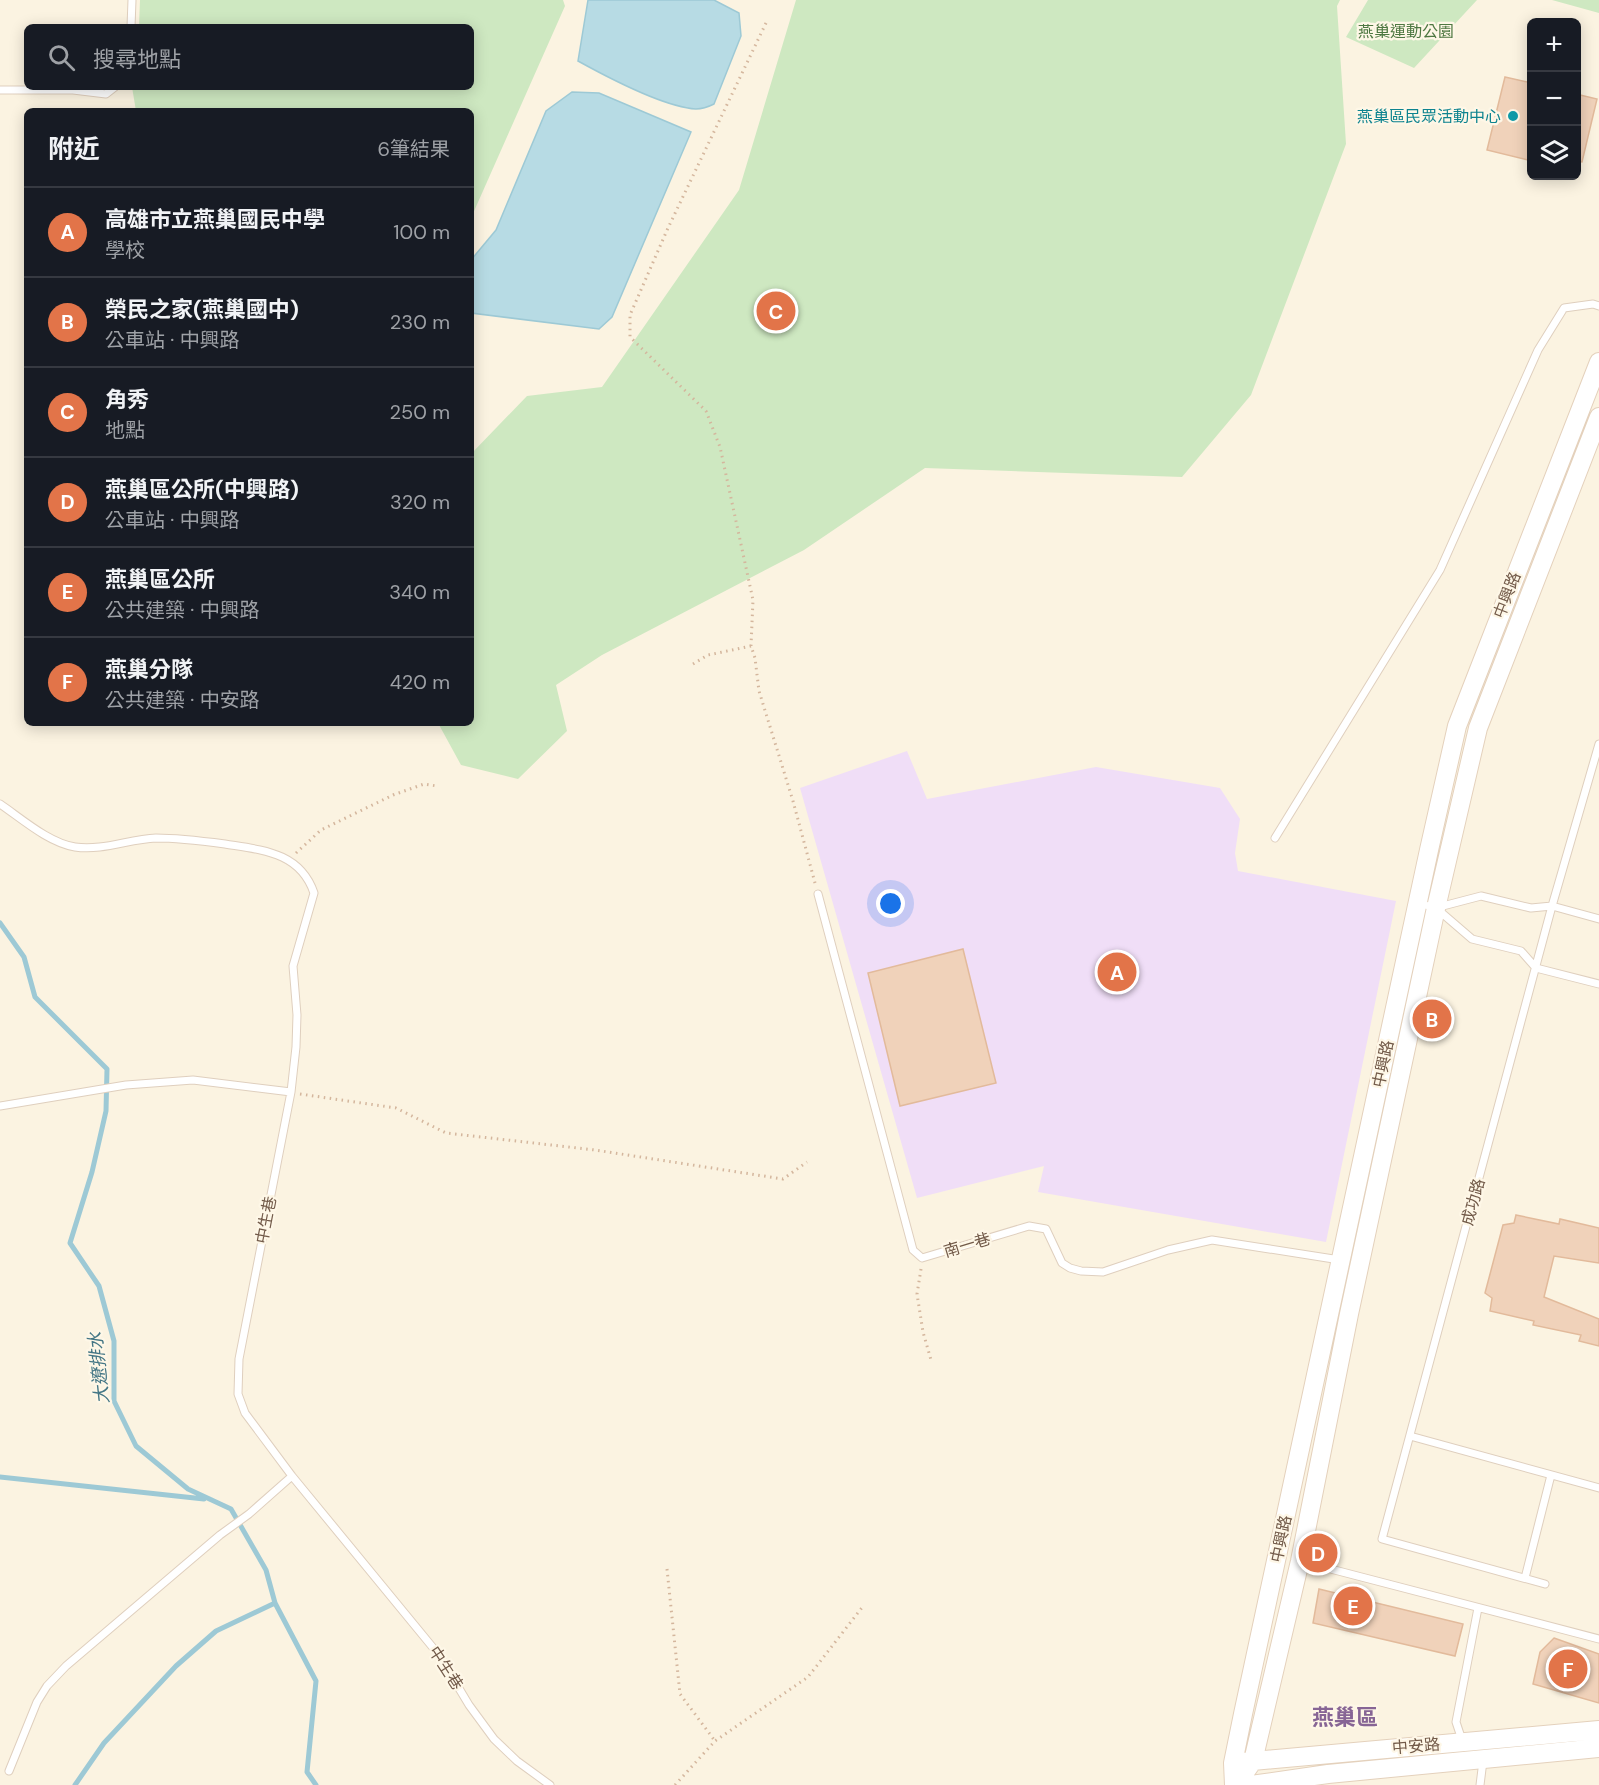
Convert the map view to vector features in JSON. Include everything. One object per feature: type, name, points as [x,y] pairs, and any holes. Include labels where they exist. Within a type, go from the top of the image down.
[{"type":"main road","name":"中興路","points":[[1235,1785],[1233,1763],[1457,726],[1599,362]]},
{"type":"main road","name":"中興路","points":[[1235,1785],[1253,1761],[1300,1561],[1360,1264],[1436,908],[1478,728],[1599,417]]},
{"type":"main road","name":"中安路","points":[[1233,1763],[1599,1730]]},
{"type":"main road","name":"中安路","points":[[1251,1785],[1328,1774],[1599,1748]]},
{"type":"lane","points":[[131,24],[132,0]]},
{"type":"lane","points":[[0,90],[73,90],[106,94],[111,90]]},
{"type":"lane","points":[[1275,838],[1440,570],[1538,350],[1564,308],[1593,304],[1599,306]]},
{"type":"lane","name":"成功路","points":[[1545,1584],[1382,1539],[1552,906],[1599,744]]},
{"type":"lane","name":"中生巷","points":[[0,804],[54,840],[76,848],[98,848],[155,838],[195,840],[271,851],[288,860],[306,876],[314,894],[293,966],[297,1015],[291,1092],[239,1359],[238,1394],[245,1413],[292,1476],[439,1655],[469,1705],[494,1739],[517,1761],[550,1785]]},
{"type":"lane","name":"南一巷","points":[[818,894],[913,1250],[922,1258],[1029,1226],[1046,1228],[1062,1263],[1070,1269],[1081,1271],[1103,1272],[1168,1250],[1212,1240],[1360,1264]]},
{"type":"lane","points":[[1436,908],[1481,896],[1531,908],[1552,906],[1599,919]]},
{"type":"lane","points":[[1418,903],[1436,908],[1472,939],[1521,951],[1536,968],[1599,984]]},
{"type":"lane","points":[[0,1106],[126,1085],[193,1080],[291,1092]]},
{"type":"lane","points":[[1410,1436],[1599,1488]]},
{"type":"lane","points":[[1525,1578],[1551,1475]]},
{"type":"lane","points":[[9,1771],[37,1702],[47,1686],[66,1666],[292,1476]]},
{"type":"lane","points":[[1300,1561],[1599,1639]]},
{"type":"lane","points":[[1463,1742],[1456,1722],[1478,1608]]},
{"type":"lane","points":[[1480,1785],[1484,1740]]},
{"type":"path","points":[[766,23],[668,228],[630,315],[630,337],[706,411],[720,447],[753,600],[751,646],[759,691],[793,801],[818,894]]},
{"type":"path","points":[[693,664],[708,655],[751,646]]},
{"type":"path","points":[[288,860],[321,830],[393,795],[424,784],[437,786]]},
{"type":"path","points":[[291,1092],[396,1108],[446,1133],[595,1150],[783,1179],[807,1162]]},
{"type":"path","points":[[922,1258],[917,1294],[923,1332],[931,1360]]},
{"type":"path","points":[[667,1569],[680,1694],[715,1741]]},
{"type":"path","points":[[675,1785],[715,1741],[808,1677],[864,1605]]},
{"type":"shaded area","points":[[907,751],[927,799],[1096,767],[1220,788],[1240,819],[1235,853],[1238,871],[1396,901],[1326,1242],[1038,1192],[1044,1166],[917,1198],[800,788]]},
{"type":"green space","points":[[140,0],[563,0],[565,6],[474,211],[474,108],[136,108],[132,90],[474,90],[474,24],[139,24]]},
{"type":"green space","points":[[796,0],[1340,0],[1337,6],[1346,144],[1251,395],[1182,477],[925,468],[804,550],[602,655],[556,685],[567,731],[518,779],[461,765],[440,726],[474,726],[474,451],[527,396],[602,387],[739,190]]},
{"type":"green space","name":"燕巢運動公園","points":[[1368,0],[1477,0],[1414,68],[1346,37]]},
{"type":"green space","points":[[1552,0],[1599,0],[1599,13]]},
{"type":"water","points":[[588,0],[714,0],[739,13],[741,36],[714,104],[696,109],[668,103],[578,61]]},
{"type":"water","points":[[572,92],[599,93],[691,132],[612,317],[599,329],[474,313],[474,256],[496,230],[546,111]]},
{"type":"building","name":"燕巢區民眾活動中心","points":[[1505,77],[1527,82],[1527,160],[1487,150]]},
{"type":"building","points":[[1581,95],[1597,99],[1581,162]]},
{"type":"building","points":[[963,949],[996,1083],[900,1106],[868,973]]},
{"type":"building","points":[[1516,1215],[1559,1224],[1560,1219],[1599,1228],[1599,1263],[1554,1256],[1544,1297],[1599,1319],[1599,1346],[1579,1341],[1581,1335],[1533,1325],[1534,1321],[1490,1311],[1492,1298],[1485,1293],[1503,1225],[1514,1223]]},
{"type":"building","points":[[1319,1589],[1463,1624],[1455,1656],[1313,1623]]},
{"type":"building","points":[[1554,1638],[1599,1654],[1599,1703],[1533,1684],[1540,1652]]},
{"type":"waterway","name":"大遼排水","points":[[0,923],[24,957],[35,997],[107,1069],[106,1111],[92,1172],[70,1243],[99,1286],[114,1341],[114,1401],[136,1446],[188,1489],[231,1509],[266,1570],[275,1603],[316,1681],[307,1772],[316,1785]]},
{"type":"waterway","points":[[0,1477],[204,1499]]},
{"type":"waterway","points":[[75,1785],[104,1743],[176,1666],[216,1631],[275,1603]]},
{"type":"place","name":"燕巢區民眾活動中心","points":[[1513,116]]},
{"type":"place","name":"角秀","points":[[776,311]]},
{"type":"place","name":"高雄市立燕巢國民中學","points":[[1117,972]]},
{"type":"place","name":"榮民之家(燕巢國中)","points":[[1432,1019]]},
{"type":"place","name":"燕巢區公所(中興路)","points":[[1318,1553]]},
{"type":"place","name":"燕巢區公所","points":[[1353,1606]]},
{"type":"place","name":"燕巢分隊","points":[[1568,1669]]},
{"type":"district","name":"燕巢區","points":[[1345,1717]]}]
